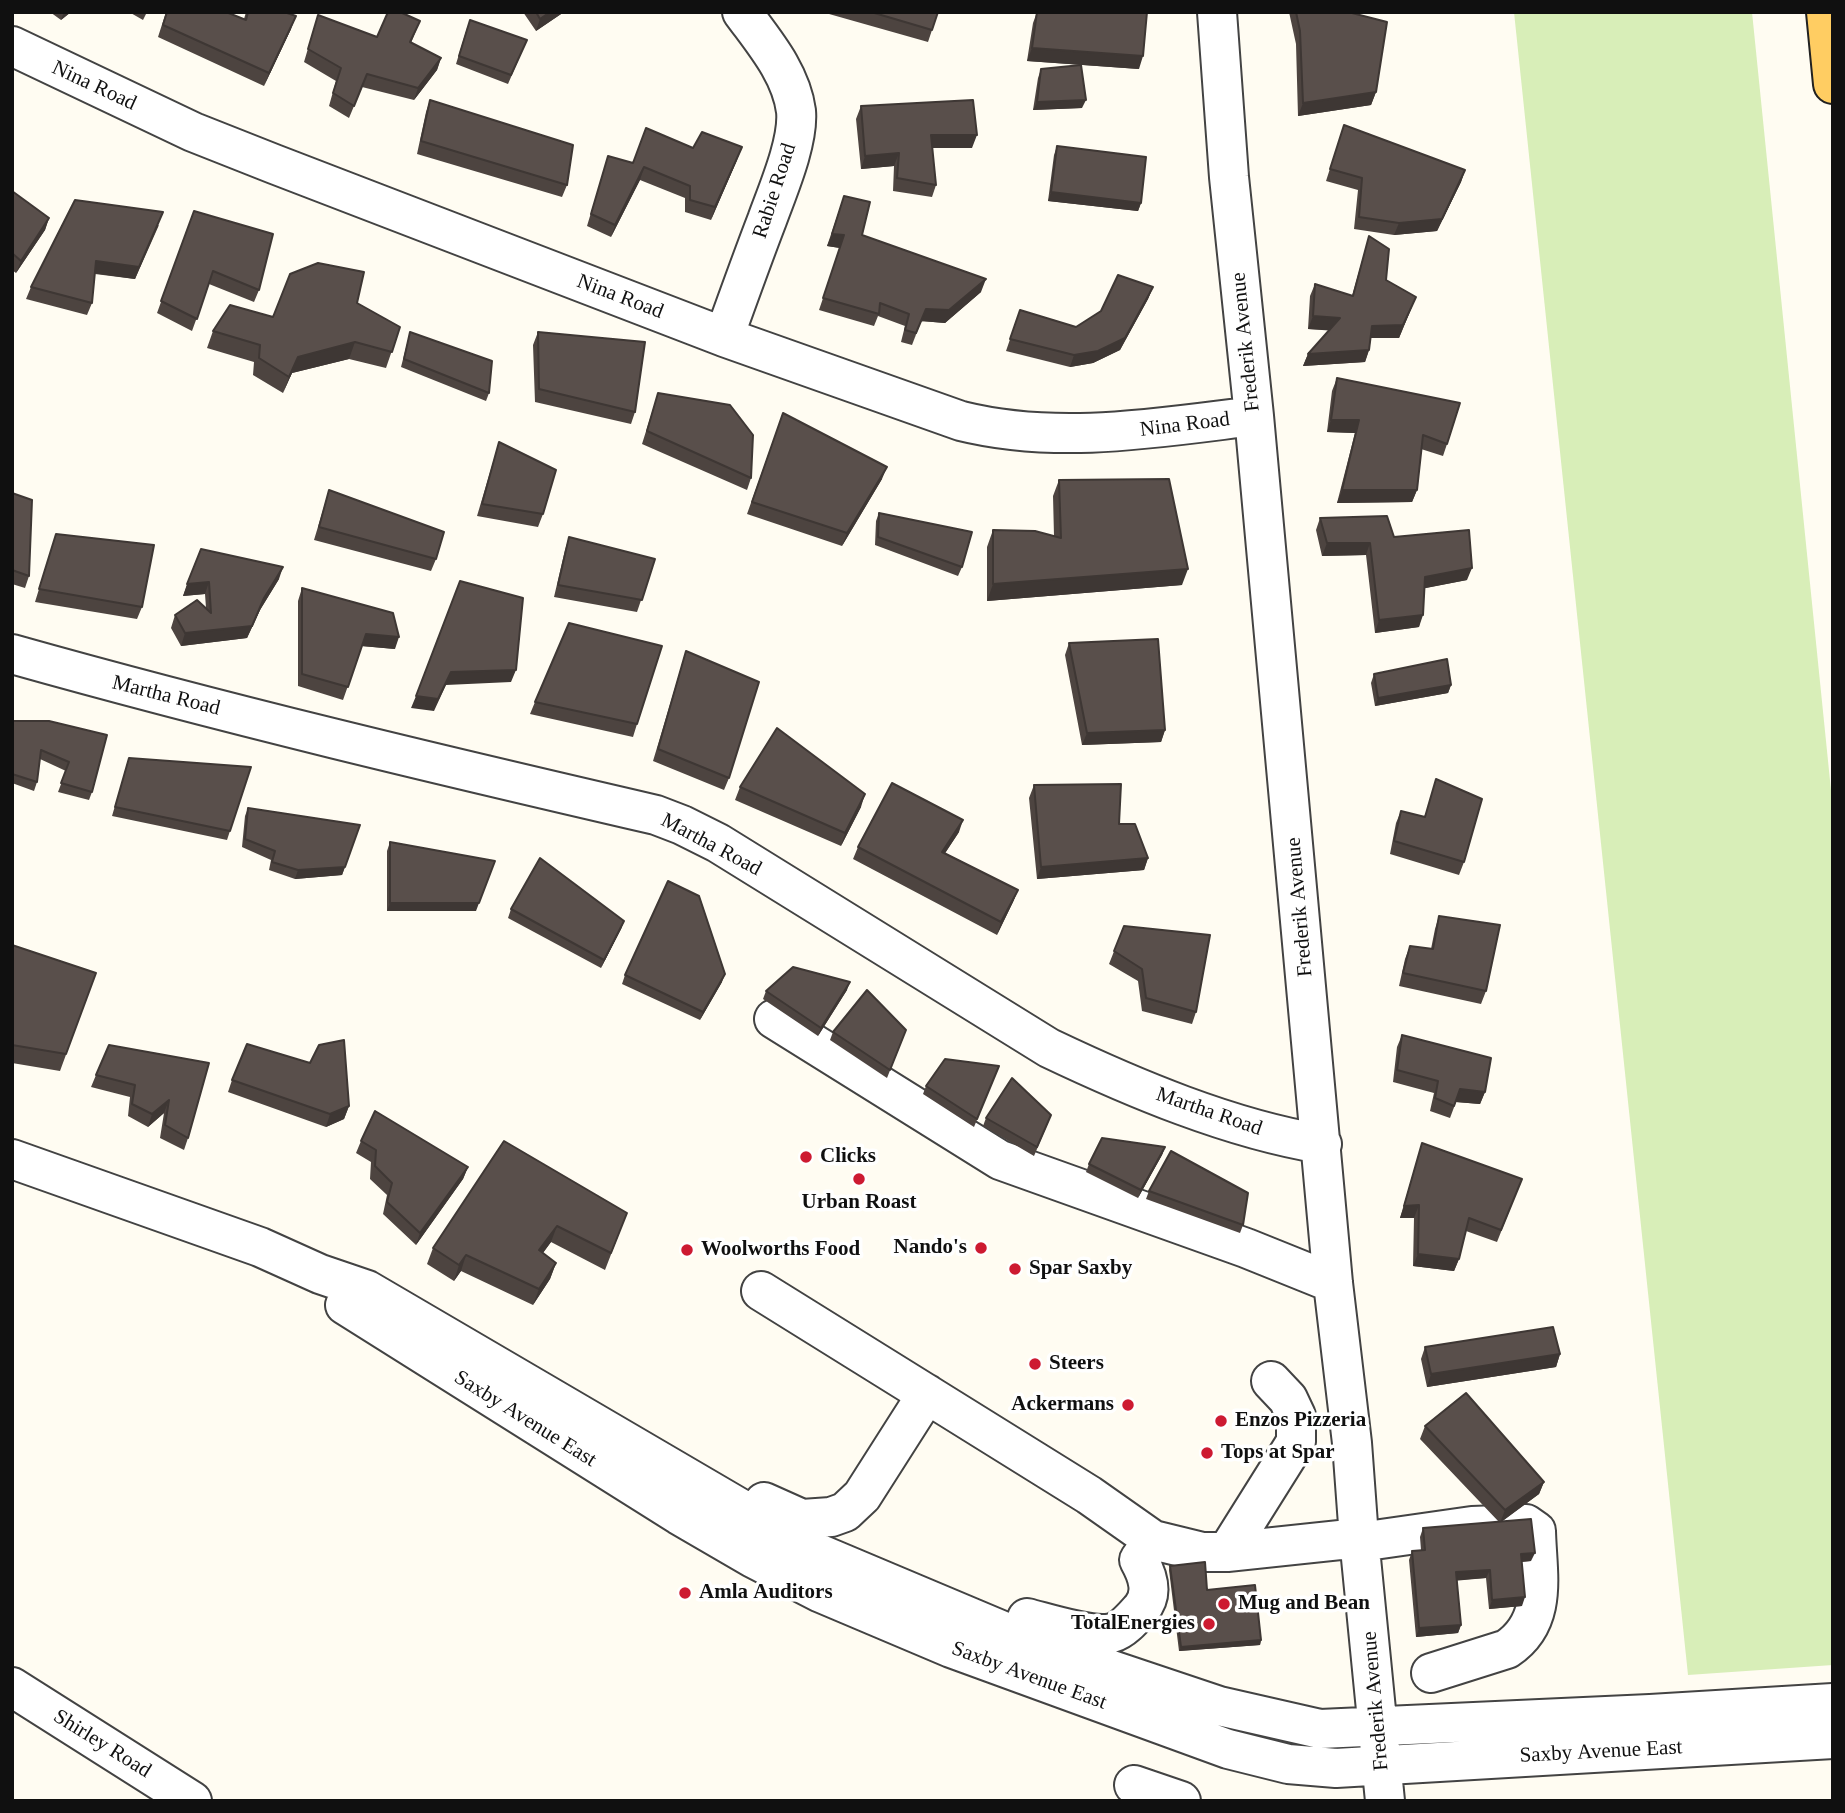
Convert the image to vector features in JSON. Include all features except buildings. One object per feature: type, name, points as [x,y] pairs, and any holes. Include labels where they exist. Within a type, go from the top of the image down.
[{"type":"main road","points":[[1826,12],[1833,84]]},
{"type":"street","name":"Rabie Road","points":[[724,337],[784,173],[796,112],[788,83],[774,55],[743,12]]},
{"type":"street","name":"Frederik Avenue","points":[[1217,12],[1228,177],[1254,416],[1333,1283],[1352,1443],[1381,1764]]},
{"type":"street","name":"Nina Road","points":[[12,46],[193,132],[724,337],[961,421],[984,427],[1046,434],[1126,432],[1254,416]]},
{"type":"street","name":"Martha Road","points":[[12,654],[135,689],[411,758],[656,815],[718,843],[1049,1048],[1192,1107],[1262,1131],[1322,1144]]},
{"type":"street","points":[[774,1019],[1000,1160],[1246,1248],[1333,1283]]},
{"type":"street","name":"Saxby Avenue East","points":[[12,1159],[260,1247],[320,1274],[367,1290],[813,1551],[1034,1643],[1219,1706],[1320,1729],[1381,1764],[1833,1703]]},
{"type":"street","name":"Saxby Avenue East","points":[[320,1274],[340,1302],[679,1515],[753,1558],[821,1593],[951,1648],[1228,1749],[1288,1764],[1336,1768],[1833,1739]]},
{"type":"street","points":[[761,1291],[1089,1494],[1153,1540],[1202,1552],[1227,1552],[1472,1526],[1526,1524],[1536,1531],[1538,1594],[1535,1616],[1527,1631],[1507,1649],[1431,1673]]},
{"type":"street","points":[[1227,1552],[1296,1442],[1296,1416],[1288,1399],[1271,1381]]},
{"type":"street","points":[[624,1441],[648,1448],[802,1519],[822,1519],[845,1512],[862,1496],[927,1394]]},
{"type":"street","points":[[1292,1545],[1320,1529],[1334,1510],[1352,1443]]},
{"type":"street","points":[[862,1496],[850,1544],[854,1555],[870,1576]]},
{"type":"street","points":[[952,1611],[993,1611],[1083,1631],[1110,1633],[1122,1628],[1146,1602],[1149,1577],[1139,1560],[1153,1540]]},
{"type":"street","points":[[1292,1545],[1310,1548],[1337,1562],[1367,1604]]},
{"type":"street","name":"Shirley Road","points":[[12,1687],[192,1801]]},
{"type":"street","points":[[1134,1785],[1181,1801]]},
{"type":"green space","points":[[1514,12],[1752,12],[1833,810],[1833,1665],[1688,1675]]},
{"type":"place","name":"Clicks","points":[[806,1157]]},
{"type":"place","name":"Urban Roast","points":[[859,1179]]},
{"type":"place","name":"Nando's","points":[[981,1248]]},
{"type":"place","name":"Woolworths Food","points":[[687,1250]]},
{"type":"place","name":"Spar Saxby","points":[[1015,1269]]},
{"type":"place","name":"Steers","points":[[1035,1364]]},
{"type":"place","name":"Ackermans","points":[[1128,1405]]},
{"type":"place","name":"Enzos Pizzeria","points":[[1221,1421]]},
{"type":"place","name":"Tops at Spar","points":[[1207,1453]]},
{"type":"place","name":"Amla Auditors","points":[[685,1593]]},
{"type":"place","name":"Mug and Bean","points":[[1224,1604]]},
{"type":"place","name":"TotalEnergies","points":[[1209,1624]]}]
